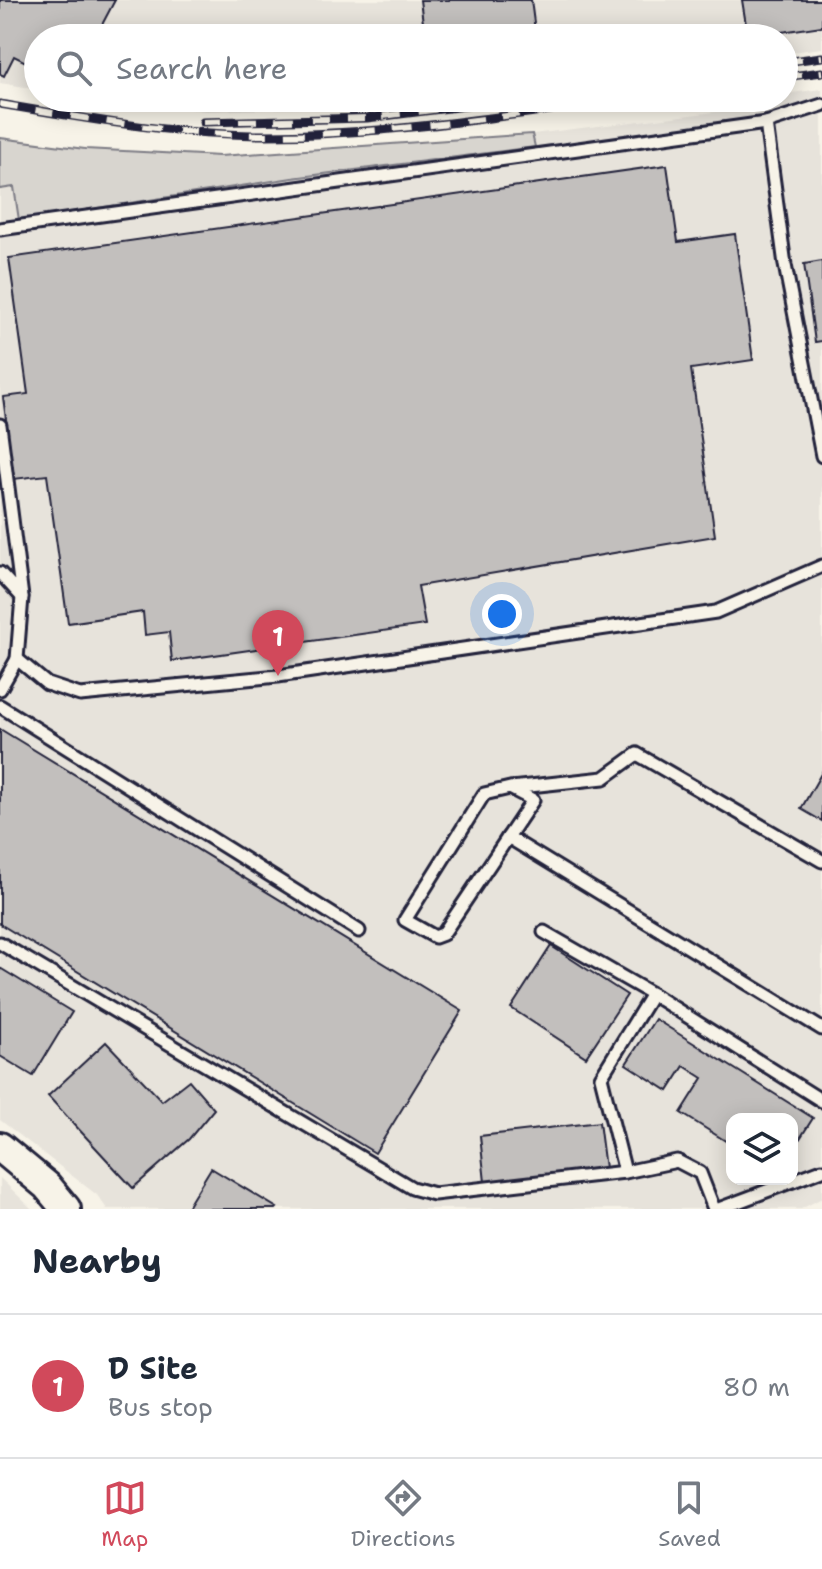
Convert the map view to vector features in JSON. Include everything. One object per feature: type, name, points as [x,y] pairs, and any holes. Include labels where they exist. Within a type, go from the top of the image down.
[{"type":"street","points":[[0,1147],[47,1186],[66,1209]]},
{"type":"lane","points":[[0,229],[766,123],[822,105]]},
{"type":"lane","points":[[766,123],[785,265],[822,456]]},
{"type":"lane","points":[[0,425],[22,597],[17,659],[0,689]]},
{"type":"lane","points":[[17,659],[47,684],[80,695],[278,676],[716,612],[822,566]]},
{"type":"lane","points":[[0,573],[22,597]]},
{"type":"lane","points":[[0,706],[359,931]]},
{"type":"lane","points":[[510,788],[533,800],[443,934],[435,937],[405,920],[484,794],[510,788],[604,778],[637,754],[822,861]]},
{"type":"lane","points":[[508,837],[822,1029]]},
{"type":"lane","points":[[544,932],[652,994],[822,1101]]},
{"type":"lane","points":[[0,943],[412,1188],[434,1194],[625,1172],[677,1161],[700,1173],[716,1209],[822,1170]]},
{"type":"lane","points":[[625,1172],[601,1077],[652,994]]},
{"type":"shaded area","points":[[0,0],[822,0],[822,48],[798,51],[798,24],[24,24],[24,87],[0,83]]},
{"type":"shaded area","points":[[822,89],[822,1198],[801,1209],[107,1209],[97,1195],[0,1120],[0,138],[85,149],[220,156],[532,134],[715,112],[798,112],[798,92]]},
{"type":"shaded area","points":[[532,134],[535,147],[292,178],[19,220],[14,187],[0,189],[0,138],[85,149],[220,156]]},
{"type":"shaded area","points":[[0,1178],[32,1209],[0,1209]]},
{"type":"building","points":[[0,0],[115,0],[102,24],[24,24],[24,61],[14,56],[4,76],[0,74]]},
{"type":"building","points":[[420,0],[531,0],[534,24],[423,24]]},
{"type":"building","points":[[742,0],[822,0],[822,26],[798,30],[798,24],[746,24]]},
{"type":"building","points":[[667,165],[678,242],[735,234],[753,360],[691,369],[715,536],[418,586],[425,625],[172,661],[169,632],[145,635],[143,612],[68,623],[47,475],[14,479],[3,397],[28,394],[9,258]]},
{"type":"building","points":[[822,261],[822,341],[815,342],[804,264]]},
{"type":"building","points":[[0,729],[462,1011],[375,1153],[0,924]]},
{"type":"building","points":[[822,772],[822,821],[801,809]]},
{"type":"building","points":[[551,946],[627,995],[586,1057],[511,1008]]},
{"type":"building","points":[[0,968],[72,1012],[33,1076],[0,1056]]},
{"type":"building","points":[[655,1019],[813,1118],[798,1142],[798,1113],[726,1113],[726,1141],[681,1113],[703,1078],[684,1066],[668,1091],[626,1064]]},
{"type":"building","points":[[106,1042],[162,1101],[189,1080],[214,1109],[189,1139],[133,1188],[48,1096]]},
{"type":"building","points":[[599,1122],[605,1168],[485,1182],[480,1136]]},
{"type":"building","points":[[211,1168],[277,1208],[186,1209]]},
{"type":"railway","points":[[798,60],[822,57]]},
{"type":"railway","points":[[798,75],[822,72]]},
{"type":"railway","points":[[0,104],[24,108]]},
{"type":"railway","points":[[50,112],[165,129],[266,135],[358,132],[533,112]]},
{"type":"railway","points":[[203,122],[367,118],[416,112]]},
{"type":"place","name":"D Site","points":[[278,676]]}]
